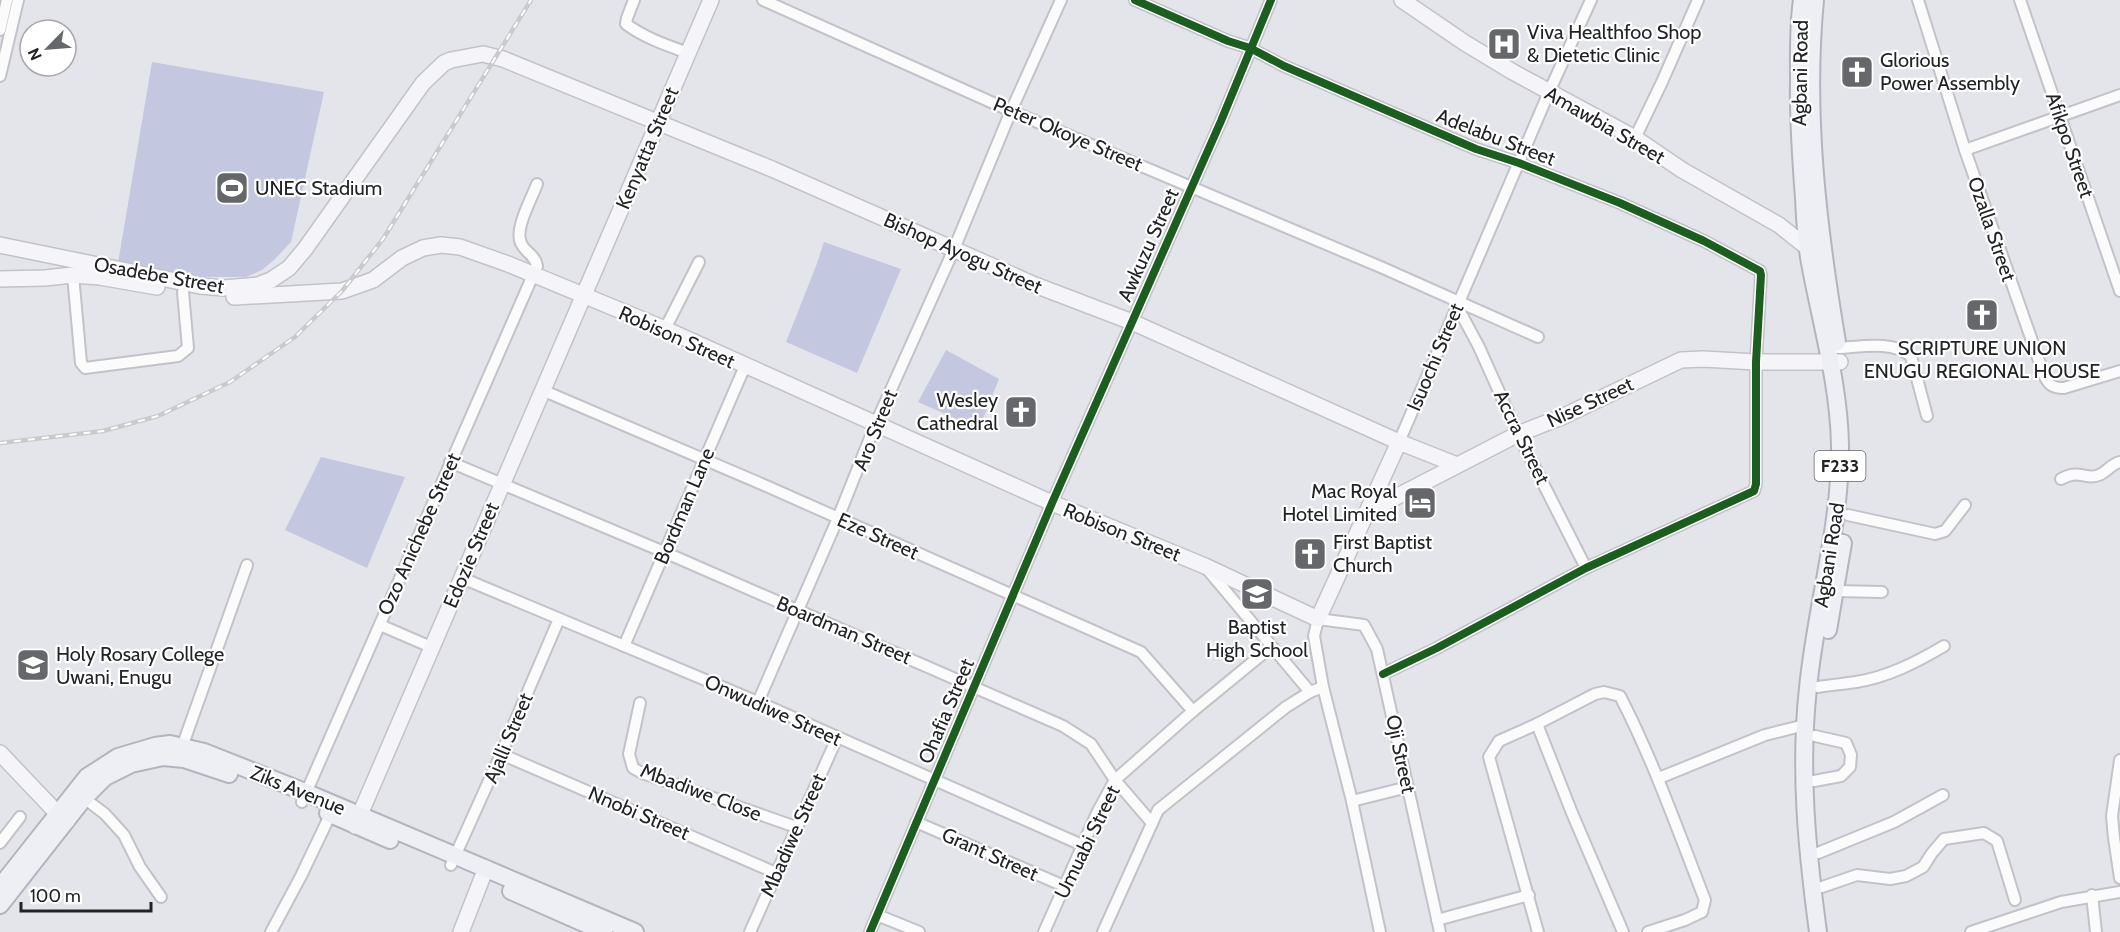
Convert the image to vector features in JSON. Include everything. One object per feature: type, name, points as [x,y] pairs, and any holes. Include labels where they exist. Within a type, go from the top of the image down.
[{"type":"main road","name":"Kenyatta Street","points":[[583,296],[711,0]]},
{"type":"main road","name":"Amawbia Street","points":[[1402,0],[1465,43],[1635,138],[1682,170],[1779,225],[1816,252]]},
{"type":"main road","name":"Agbani Road","points":[[1802,0],[1798,114],[1816,252],[1836,358],[1846,394],[1850,440],[1848,514],[1810,730],[1803,789],[1818,932]]},
{"type":"main road","name":"Agbani Road","points":[[1815,0],[1811,40],[1811,89],[1816,252]]},
{"type":"main road","name":"Bishop Ayogu Street","points":[[464,57],[483,54],[497,57],[659,122],[1035,285],[1132,322],[1399,442],[1457,465]]},
{"type":"main road","name":"Osadebe Street","points":[[0,279],[73,275],[221,297],[271,288],[305,249],[423,83],[444,63],[464,57]]},
{"type":"main road","name":"Osadebe Street","points":[[0,245],[200,286],[342,291],[361,285],[383,273],[410,253],[441,245],[460,247],[533,275]]},
{"type":"main road","name":"Robison Street","points":[[533,275],[665,329],[1052,502],[1205,566],[1318,619]]},
{"type":"main road","name":"Edozie Street","points":[[357,820],[583,296]]},
{"type":"main road","name":"Agbani Road","points":[[1828,932],[1818,853],[1808,686],[1839,492],[1836,358]]},
{"type":"main road","name":"Nise Street","points":[[1367,512],[1518,434],[1564,416],[1681,360],[1756,362],[1836,358]]},
{"type":"main road","name":"Isuochi Street","points":[[1318,619],[1399,442]]},
{"type":"main road","name":"Ziks Avenue","points":[[0,905],[62,817],[87,777],[108,762],[133,752],[170,744],[204,752],[333,810],[484,873],[603,932]]},
{"type":"main road","points":[[0,753],[62,817]]},
{"type":"main road","name":"Ziks Avenue","points":[[0,886],[62,817],[105,777],[131,764],[154,758],[172,757],[303,797]]},
{"type":"main road","points":[[461,932],[484,873]]},
{"type":"main road","name":"Ziks Avenue","points":[[578,921],[635,932]]},
{"type":"street","points":[[0,30],[7,0]]},
{"type":"street","points":[[0,76],[18,0]]},
{"type":"street","points":[[634,0],[626,24],[651,39],[688,53]]},
{"type":"street","name":"Peter Okoye Street","points":[[763,0],[1011,111],[1538,337]]},
{"type":"street","name":"Aro Street","points":[[758,702],[838,518],[876,423],[1061,0]]},
{"type":"street","name":"Adelabu Street","points":[[1135,0],[1228,42],[1250,48],[1284,66],[1476,149],[1519,163],[1629,207],[1704,241],[1760,271],[1756,362]]},
{"type":"street","name":"Awkuzu Street","points":[[1052,502],[1221,121],[1271,0]]},
{"type":"street","name":"Isuochi Street","points":[[1399,442],[1549,92],[1591,0]]},
{"type":"street","points":[[1635,138],[1698,0]]},
{"type":"street","name":"Ozalla Street","points":[[1918,0],[1965,150],[2049,385],[2064,388],[2120,370]]},
{"type":"street","name":"Afikpo Street","points":[[2020,0],[2120,291]]},
{"type":"street","points":[[1965,150],[2120,95]]},
{"type":"street","points":[[533,275],[537,266],[535,257],[523,247],[519,238],[520,227],[537,184]]},
{"type":"street","points":[[665,329],[699,262]]},
{"type":"street","name":"Osadebe Street","points":[[73,275],[81,363],[85,368],[182,354],[188,348],[183,292]]},
{"type":"street","name":"Ozo Anichebe Street","points":[[303,797],[533,275]]},
{"type":"street","name":"Accra Street","points":[[1458,304],[1518,434],[1587,568]]},
{"type":"street","points":[[1836,358],[1879,346],[1892,347],[1908,353],[1911,356],[1927,416]]},
{"type":"street","points":[[1383,674],[1437,648],[1587,568],[1754,491],[1756,484],[1756,362]]},
{"type":"street","name":"Bordman Lane","points":[[624,646],[745,366]]},
{"type":"street","name":"Eze Street","points":[[542,390],[1141,652],[1193,711]]},
{"type":"street","name":"Boardman Street","points":[[450,462],[664,552],[1063,726],[1084,738],[1115,780],[1152,823]]},
{"type":"street","points":[[2061,479],[2075,473],[2092,477],[2100,475],[2120,462]]},
{"type":"street","name":"Ohafia Street","points":[[870,932],[1052,502]]},
{"type":"street","points":[[1848,514],[1935,534],[1946,531],[1965,505]]},
{"type":"street","points":[[183,747],[247,565]]},
{"type":"street","points":[[1205,566],[1310,692]]},
{"type":"street","name":"Onwudiwe Street","points":[[462,578],[758,702],[1082,845]]},
{"type":"street","points":[[1835,591],[1882,592]]},
{"type":"street","name":"Ajalli Street","points":[[453,860],[559,619]]},
{"type":"street","points":[[1318,619],[1314,636],[1323,687],[1352,801],[1380,932]]},
{"type":"street","name":"Oji Street","points":[[1318,619],[1364,625],[1377,649],[1440,932]]},
{"type":"street","points":[[380,624],[431,646]]},
{"type":"street","points":[[1818,687],[1856,682],[1894,672],[1944,646]]},
{"type":"street","name":"Umuabi Street","points":[[1044,932],[1082,845],[1115,780],[1193,711],[1271,647]]},
{"type":"street","points":[[1103,932],[1158,810],[1286,708],[1310,692],[1323,687]]},
{"type":"street","points":[[1538,932],[1489,757],[1499,741],[1595,694],[1604,692],[1620,696],[1659,778],[1705,900],[1702,912],[1648,932]]},
{"type":"street","name":"Mbadiwe Close","points":[[640,703],[629,754],[633,768],[796,827]]},
{"type":"street","points":[[1537,724],[1623,932]]},
{"type":"street","points":[[1659,778],[1765,735],[1810,730],[1846,743],[1851,755],[1850,768],[1840,776],[1814,781]]},
{"type":"street","name":"Mbadiwe Street","points":[[750,932],[837,738]]},
{"type":"street","name":"Nnobi Street","points":[[501,754],[776,873]]},
{"type":"street","points":[[2120,760],[2112,816],[2120,878]]},
{"type":"street","points":[[1352,801],[1408,787]]},
{"type":"street","points":[[1818,853],[1894,822],[1942,795]]},
{"type":"street","points":[[84,798],[105,814],[124,836],[140,867],[161,897]]},
{"type":"street","points":[[271,932],[333,810]]},
{"type":"street","points":[[0,843],[20,817]]},
{"type":"street","name":"Grant Street","points":[[916,822],[1064,886]]},
{"type":"street","points":[[1822,887],[1857,875],[1890,879],[1906,876],[1923,867],[1944,839],[1984,833],[1997,841],[2015,900]]},
{"type":"street","points":[[1971,932],[2061,902],[2120,892]]},
{"type":"street","points":[[1437,920],[1529,895]]},
{"type":"street","points":[[2092,895],[2096,932]]},
{"type":"street","points":[[877,915],[919,932]]},
{"type":"shaded area","points":[[152,62],[324,92],[291,242],[262,270],[246,277],[193,277],[118,263]]},
{"type":"shaded area","points":[[824,242],[901,269],[857,373],[786,342]]},
{"type":"shaded area","points":[[946,350],[999,379],[979,429],[918,402]]},
{"type":"shaded area","points":[[321,457],[405,477],[367,568],[285,530]]},
{"type":"railway","points":[[0,443],[103,431],[158,416],[230,382],[295,337],[342,291],[383,239],[531,0]]},
{"type":"cycle path","points":[[1135,0],[1228,41],[1250,48],[1284,66],[1476,149],[1519,163],[1620,203],[1704,241],[1760,271],[1756,362],[1756,484],[1754,491],[1586,568],[1437,648],[1383,674]]},
{"type":"cycle path","points":[[870,932],[1052,503],[1221,121],[1271,0]]},
{"type":"place","name":"Viva Healthfoo Shop & Dietetic Clinic","points":[[1504,44]]},
{"type":"place","name":"Glorious Power Assembly","points":[[1857,72]]},
{"type":"place","name":"UNEC Stadium","points":[[232,188]]},
{"type":"place","name":"SCRIPTURE UNION ENUGU REGIONAL HOUSE","points":[[1982,315]]},
{"type":"place","name":"Wesley Cathedral","points":[[1021,412]]},
{"type":"place","name":"Mac Royal Hotel Limited","points":[[1420,503]]},
{"type":"place","name":"First Baptist Church","points":[[1310,554]]},
{"type":"place","name":"Baptist High School","points":[[1257,594]]},
{"type":"place","name":"Holy Rosary College Uwani, Enugu","points":[[33,665]]}]
